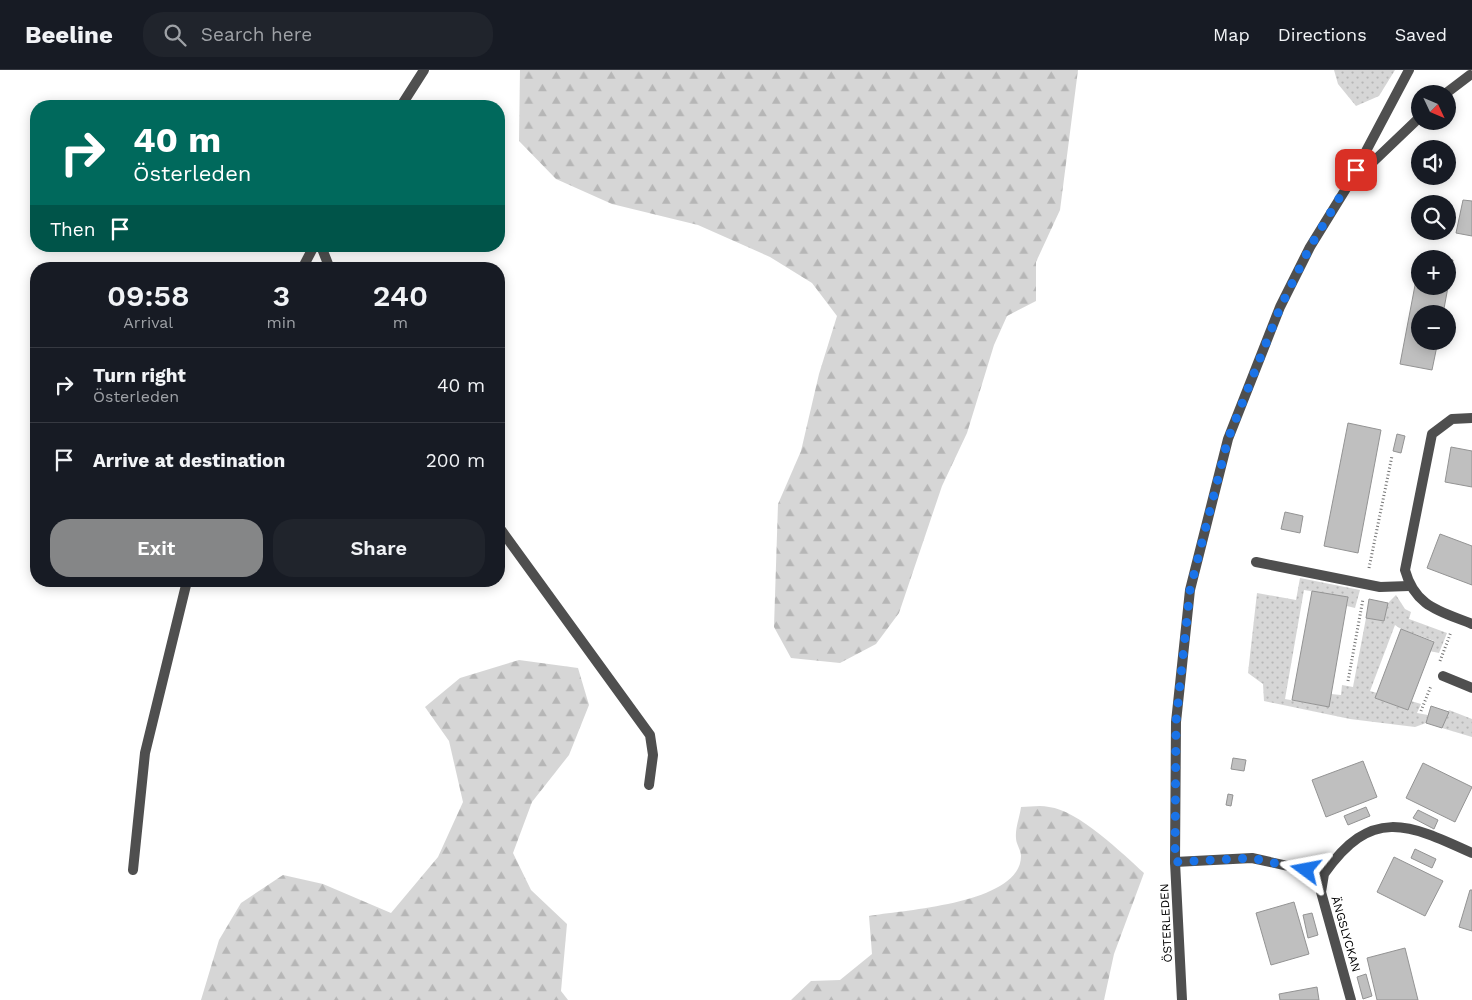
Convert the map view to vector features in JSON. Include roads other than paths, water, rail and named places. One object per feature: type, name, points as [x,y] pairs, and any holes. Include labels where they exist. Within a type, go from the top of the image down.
[{"type":"street","points":[[405,100],[424,70]]},
{"type":"street","name":"ÖSTERLEDEN","points":[[1182,1000],[1175,862],[1176,722],[1190,590],[1228,439],[1280,308],[1310,247],[1347,187],[1409,70]]},
{"type":"street","points":[[1455,85],[1468,74]]},
{"type":"street","name":"ÖSTERLEDEN","points":[[1347,187],[1411,126]]},
{"type":"street","points":[[1472,418],[1452,419],[1432,434],[1406,570],[1409,586],[1428,606],[1472,624]]},
{"type":"street","points":[[505,535],[650,735],[654,755],[649,785]]},
{"type":"street","points":[[1256,562],[1380,587],[1409,586]]},
{"type":"street","points":[[133,870],[145,753],[186,587]]},
{"type":"street","points":[[1442,676],[1472,688]]},
{"type":"street","points":[[1175,862],[1252,858],[1324,874],[1349,843],[1368,832],[1387,826],[1406,828],[1432,836],[1472,853]]},
{"type":"street","name":"ÄNGSLYCKAN","points":[[1324,874],[1321,892],[1351,1000]]}]
